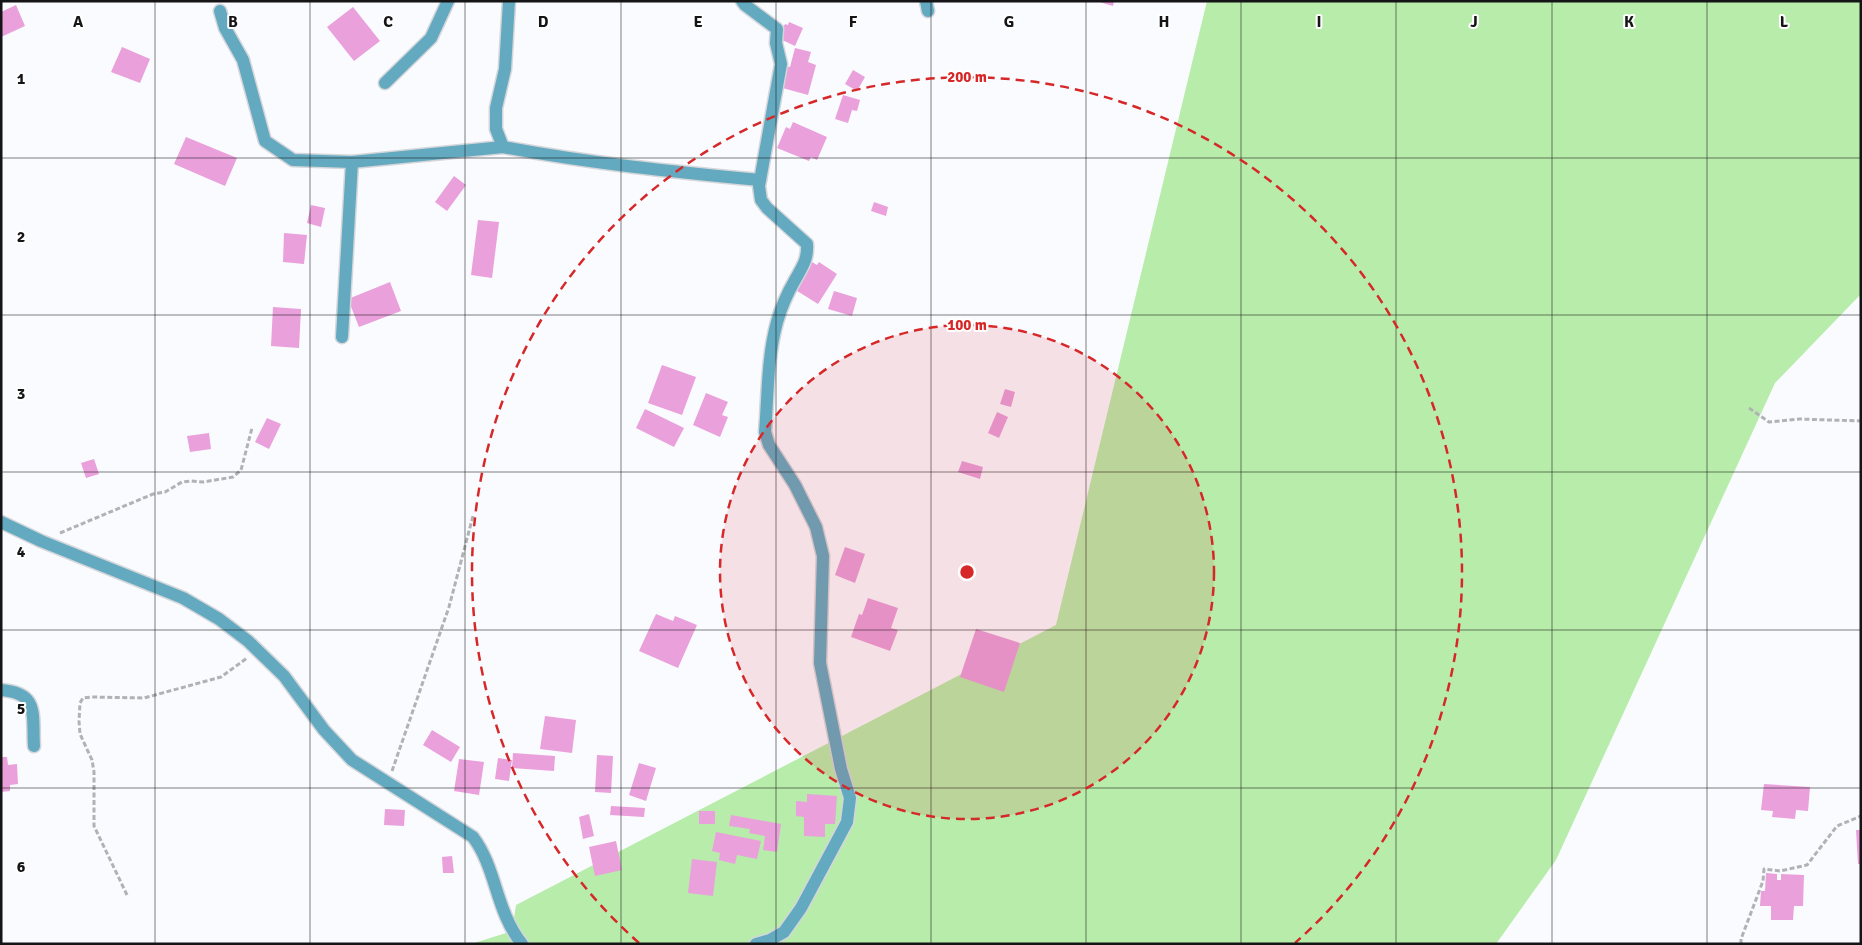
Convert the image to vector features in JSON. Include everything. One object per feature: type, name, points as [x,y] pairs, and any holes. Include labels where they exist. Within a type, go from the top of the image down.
[{"type":"street","points":[[385,83],[431,38],[448,1]]},
{"type":"street","points":[[503,147],[496,129],[496,108],[506,69],[510,1]]},
{"type":"street","points":[[742,1],[745,6],[776,29],[776,43],[781,64],[759,186],[762,200],[767,208],[807,244],[808,254],[778,320],[770,349],[765,432],[769,445],[795,485],[816,526],[823,556],[820,663],[841,769],[850,798],[846,822],[801,908],[784,932],[770,940],[756,944]]},
{"type":"street","points":[[220,11],[225,28],[243,60],[265,142],[293,160],[352,162],[503,147],[648,169],[760,180]]},
{"type":"street","points":[[342,337],[352,162]]},
{"type":"street","points":[[1,522],[41,541],[183,598],[219,618],[284,676],[324,730],[352,760],[473,837],[481,848],[512,931],[522,944]]},
{"type":"street","points":[[1,690],[24,695],[32,704],[34,746]]},
{"type":"path","points":[[1749,408],[1769,422],[1800,419],[1861,421]]},
{"type":"path","points":[[41,541],[153,494],[166,492],[182,482],[203,482],[233,477],[241,470],[252,428]]},
{"type":"path","points":[[388,783],[449,607],[473,516]]},
{"type":"path","points":[[127,895],[94,826],[94,772],[92,760],[80,734],[80,703],[83,698],[92,696],[144,698],[221,677],[257,650]]},
{"type":"path","points":[[1741,944],[1741,939],[1763,881],[1764,870],[1780,871],[1807,865],[1837,826],[1861,816]]},
{"type":"green space","points":[[1207,1],[1861,1],[1861,294],[1775,383],[1556,860],[1496,944],[471,944],[512,931],[516,905],[1056,625]]},
{"type":"building","points":[[1096,1],[1114,1],[1113,6]]},
{"type":"building","points":[[16,5],[25,26],[1,37],[1,12]]},
{"type":"building","points":[[353,7],[380,41],[354,61],[327,27]]},
{"type":"building","points":[[789,22],[803,28],[795,46],[778,38],[785,24],[788,25]]},
{"type":"building","points":[[122,47],[150,59],[140,83],[111,72]]},
{"type":"building","points":[[795,48],[811,52],[808,62],[816,65],[808,95],[779,87],[785,66],[790,67]]},
{"type":"building","points":[[853,70],[865,77],[857,91],[845,84]]},
{"type":"building","points":[[843,95],[860,100],[857,111],[852,110],[848,123],[835,119]]},
{"type":"building","points":[[793,122],[827,137],[817,160],[811,157],[809,161],[777,148],[786,127],[790,129]]},
{"type":"building","points":[[186,137],[237,158],[225,186],[174,164]]},
{"type":"building","points":[[454,176],[466,185],[447,211],[435,202]]},
{"type":"building","points":[[874,202],[888,207],[886,216],[871,211]]},
{"type":"building","points":[[311,205],[325,208],[321,227],[307,223]]},
{"type":"building","points":[[478,220],[499,222],[492,278],[471,275]]},
{"type":"building","points":[[284,233],[307,235],[304,264],[283,262]]},
{"type":"building","points":[[812,262],[817,265],[819,262],[837,274],[818,304],[794,289]]},
{"type":"building","points":[[390,282],[401,311],[359,327],[348,299]]},
{"type":"building","points":[[834,291],[857,298],[852,316],[828,309]]},
{"type":"building","points":[[273,307],[301,309],[299,348],[271,346]]},
{"type":"building","points":[[662,365],[696,377],[682,415],[648,403]]},
{"type":"building","points":[[1005,389],[1015,392],[1011,407],[1000,404]]},
{"type":"building","points":[[706,393],[728,402],[722,415],[728,417],[720,437],[693,425]]},
{"type":"building","points":[[645,409],[684,428],[674,447],[636,428]]},
{"type":"building","points":[[997,412],[1008,417],[999,438],[988,433]]},
{"type":"building","points":[[267,418],[281,424],[269,449],[255,442]]},
{"type":"building","points":[[209,433],[211,449],[190,452],[187,436]]},
{"type":"building","points":[[94,459],[99,474],[86,478],[81,463]]},
{"type":"building","points":[[962,461],[983,467],[980,479],[958,472]]},
{"type":"building","points":[[845,547],[865,554],[855,583],[835,575]]},
{"type":"building","points":[[868,598],[898,608],[891,628],[898,630],[890,651],[851,637],[859,614],[862,615]]},
{"type":"building","points":[[656,614],[673,621],[675,616],[697,625],[678,668],[639,651]]},
{"type":"building","points":[[976,629],[1020,643],[1004,692],[960,677]]},
{"type":"building","points":[[545,716],[576,720],[572,753],[540,749]]},
{"type":"building","points":[[432,730],[460,747],[451,762],[423,745]]},
{"type":"building","points":[[513,753],[555,756],[554,771],[512,768]]},
{"type":"building","points":[[597,755],[613,756],[611,793],[595,792]]},
{"type":"building","points":[[1,757],[7,757],[8,765],[17,764],[18,784],[10,785],[10,791],[1,792]]},
{"type":"building","points":[[498,758],[512,760],[509,781],[495,779]]},
{"type":"building","points":[[459,759],[484,762],[479,795],[454,791]]},
{"type":"building","points":[[639,763],[656,768],[646,801],[629,795]]},
{"type":"building","points":[[1764,784],[1810,787],[1808,811],[1796,810],[1795,819],[1772,817],[1773,811],[1761,810]]},
{"type":"building","points":[[807,794],[837,796],[835,824],[825,824],[825,837],[804,836],[804,817],[796,816],[796,801],[807,802]]},
{"type":"building","points":[[611,806],[645,808],[644,817],[610,815]]},
{"type":"building","points":[[385,809],[405,810],[404,826],[384,825]]},
{"type":"building","points":[[699,811],[715,811],[715,824],[699,824]]},
{"type":"building","points":[[589,814],[594,836],[583,839],[579,817]]},
{"type":"building","points":[[731,815],[781,824],[777,852],[763,850],[765,836],[749,833],[750,829],[729,826]]},
{"type":"building","points":[[1856,830],[1861,830],[1861,864],[1858,864]]},
{"type":"building","points":[[716,832],[761,841],[757,859],[737,855],[735,864],[719,860],[720,853],[712,851]]},
{"type":"building","points":[[616,841],[622,870],[595,876],[589,847]]},
{"type":"building","points":[[452,856],[454,873],[443,873],[442,857]]},
{"type":"building","points":[[692,859],[717,862],[713,896],[688,893]]},
{"type":"building","points":[[1766,873],[1777,874],[1777,880],[1781,880],[1781,874],[1804,875],[1803,906],[1794,906],[1793,920],[1771,920],[1771,906],[1760,906],[1761,891],[1765,891]]}]
